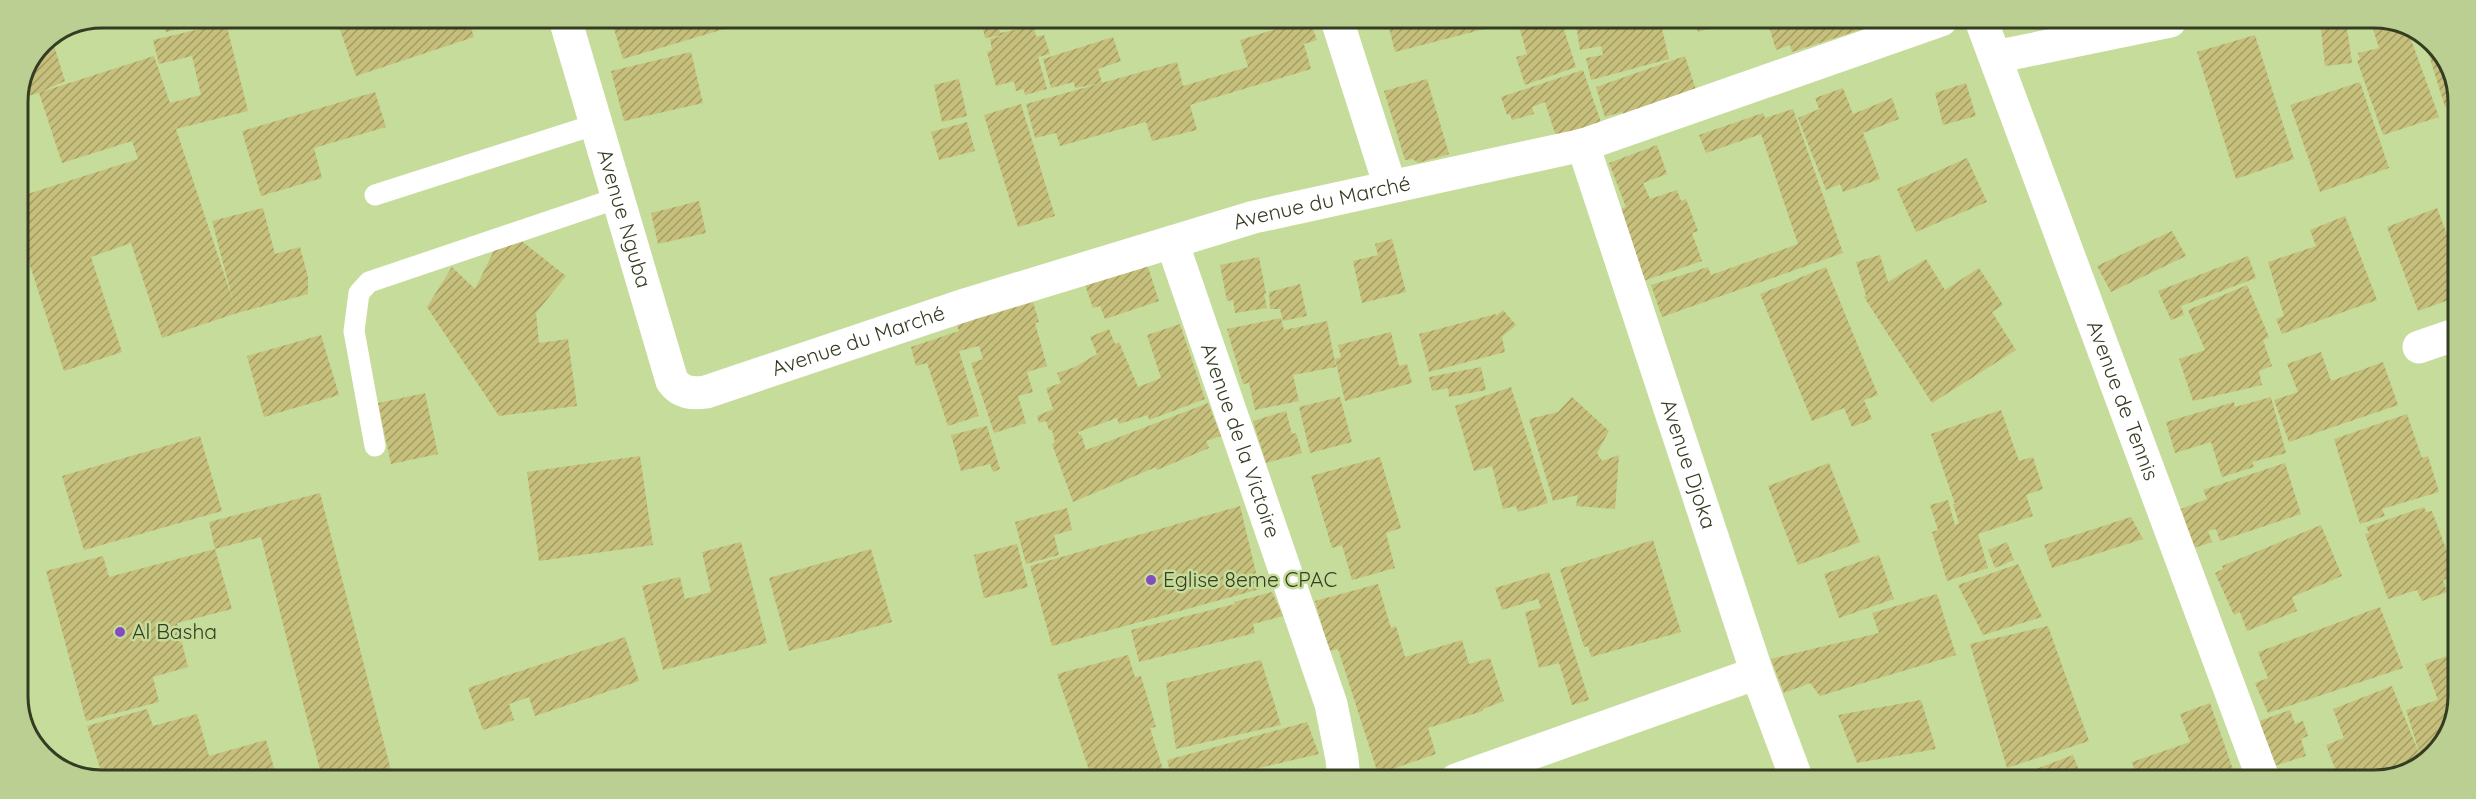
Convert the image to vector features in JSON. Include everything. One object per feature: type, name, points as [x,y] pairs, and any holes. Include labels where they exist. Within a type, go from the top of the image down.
[{"type":"street","name":"Avenue Nguba","points":[[568,28],[672,381],[678,389],[686,392],[706,392]]},
{"type":"street","points":[[1340,28],[1390,186]]},
{"type":"street","name":"Avenue du Marché","points":[[706,392],[968,304],[1254,217],[1583,145],[1918,28]]},
{"type":"street","name":"Avenue de Tennis","points":[[1984,28],[2260,770]]},
{"type":"street","points":[[1995,57],[2136,28]]},
{"type":"street","name":"Avenue Djoka","points":[[1583,145],[1757,673],[1793,770]]},
{"type":"street","name":"Avenue de la Victoire","points":[[1173,242],[1331,704],[1343,770]]},
{"type":"street","points":[[2419,347],[2447,337]]},
{"type":"street","points":[[1484,770],[1757,673]]},
{"type":"lane","points":[[375,195],[597,124]]},
{"type":"lane","points":[[375,446],[354,331],[359,293],[369,282],[618,198]]},
{"type":"building","points":[[165,28],[184,28],[166,32]]},
{"type":"building","points":[[205,28],[227,28],[248,111],[176,129],[233,301],[212,221],[263,208],[275,254],[300,247],[308,277],[308,294],[237,313],[162,338],[131,243],[91,257],[122,352],[64,371],[28,260],[28,194],[138,159],[132,141],[62,163],[39,93],[29,96],[30,88],[41,61],[54,46],[65,81],[41,92],[154,56],[170,103],[201,95],[192,56],[159,64],[153,40]]},
{"type":"building","points":[[339,28],[471,28],[474,37],[356,76]]},
{"type":"building","points":[[614,28],[728,28],[623,59]]},
{"type":"building","points":[[999,28],[1000,33],[1034,28],[1036,37],[1044,35],[1050,54],[1038,57],[1047,89],[1025,95],[1024,89],[1016,91],[1014,81],[996,86],[987,52],[992,50],[990,39],[1005,35],[985,38],[983,29]]},
{"type":"building","points":[[1280,28],[1313,28],[1317,40],[1304,44],[1311,69],[1190,105],[1197,130],[1152,141],[1146,122],[1060,146],[1056,133],[1035,138],[1026,104],[1177,62],[1183,86],[1248,67],[1240,40]]},
{"type":"building","points":[[1389,28],[1488,28],[1395,52]]},
{"type":"building","points":[[1519,28],[1564,28],[1576,67],[1525,85],[1516,57],[1527,54]]},
{"type":"building","points":[[1576,28],[1662,28],[1669,59],[1591,80],[1586,58],[1603,55],[1601,46],[1580,50]]},
{"type":"building","points":[[1697,28],[1711,28],[1698,32]]},
{"type":"building","points":[[1769,28],[1866,28],[1792,52],[1790,45],[1776,50]]},
{"type":"building","points":[[2321,28],[2347,28],[2352,63],[2325,66]]},
{"type":"building","points":[[2373,28],[2393,31],[2411,39],[2439,117],[2383,135],[2357,60],[2360,60],[2358,53],[2379,48]]},
{"type":"building","points":[[2255,35],[2294,159],[2236,179],[2197,52]]},
{"type":"building","points":[[1113,37],[1121,61],[1098,69],[1102,83],[1075,88],[1074,82],[1051,88],[1043,59]]},
{"type":"building","points":[[691,52],[703,103],[624,121],[611,71]]},
{"type":"building","points":[[2428,54],[2438,66],[2445,83],[2447,106],[2445,107]]},
{"type":"building","points":[[1685,56],[1697,93],[1624,117],[1622,112],[1605,117],[1596,87]]},
{"type":"building","points":[[1583,70],[1602,125],[1557,140],[1545,102],[1532,107],[1534,114],[1512,120],[1510,114],[1507,115],[1501,97]]},
{"type":"building","points":[[959,79],[967,116],[942,122],[934,85]]},
{"type":"building","points":[[1427,79],[1449,154],[1418,163],[1413,159],[1405,160],[1384,91]]},
{"type":"building","points":[[2360,82],[2389,168],[2320,192],[2290,105]]},
{"type":"building","points":[[1966,83],[1976,116],[1943,125],[1935,93]]},
{"type":"building","points":[[1843,88],[1853,114],[1892,98],[1899,119],[1863,133],[1880,179],[1843,192],[1840,184],[1826,190],[1798,118],[1819,109],[1815,98]]},
{"type":"building","points":[[375,92],[386,127],[314,148],[322,178],[261,196],[242,131]]},
{"type":"building","points":[[1021,104],[1055,216],[1018,227],[984,115]]},
{"type":"building","points":[[1793,109],[1843,253],[1662,317],[1651,285],[1708,267],[1711,275],[1798,244],[1761,134],[1706,153],[1699,135],[1763,113],[1765,118]]},
{"type":"building","points":[[967,122],[975,151],[939,160],[931,132]]},
{"type":"building","points":[[1657,145],[1667,174],[1643,183],[1650,199],[1677,190],[1681,201],[1686,199],[1698,231],[1692,233],[1702,261],[1643,281],[1618,210],[1626,207],[1609,163]]},
{"type":"building","points":[[1967,158],[1987,202],[1916,232],[1897,189]]},
{"type":"building","points":[[699,201],[706,233],[658,244],[651,213]]},
{"type":"building","points":[[2437,208],[2447,235],[2447,300],[2418,311],[2387,227]]},
{"type":"building","points":[[2345,216],[2377,300],[2282,334],[2276,319],[2284,316],[2268,262],[2316,246],[2310,230]]},
{"type":"building","points":[[505,228],[566,276],[536,313],[539,343],[568,339],[577,406],[499,416],[427,307],[452,267],[475,289]]},
{"type":"building","points":[[2172,231],[2186,256],[2111,292],[2097,266]]},
{"type":"building","points":[[1392,239],[1406,292],[1362,303],[1353,261],[1378,255],[1375,244]]},
{"type":"building","points":[[1880,255],[1888,282],[1926,259],[1945,290],[1979,268],[2003,305],[1992,312],[2016,350],[1932,403],[1864,297],[1866,296],[1856,262]]},
{"type":"building","points":[[2248,256],[2256,278],[2181,306],[2184,315],[2171,320],[2158,291]]},
{"type":"building","points":[[1259,257],[1267,308],[1235,313],[1233,300],[1227,301],[1220,265]]},
{"type":"building","points":[[1147,264],[1159,301],[1105,319],[1100,306],[1093,308],[1085,285]]},
{"type":"building","points":[[1826,267],[1878,395],[1864,400],[1872,419],[1852,427],[1844,408],[1812,421],[1760,294]]},
{"type":"building","points":[[1300,284],[1307,316],[1283,321],[1280,309],[1270,309],[1269,292]]},
{"type":"building","points":[[2247,285],[2269,337],[2263,340],[2272,366],[2259,371],[2262,385],[2193,401],[2179,359],[2205,350],[2188,310]]},
{"type":"building","points":[[1033,302],[1039,322],[1035,323],[1047,366],[1027,372],[1033,392],[1018,396],[1026,423],[994,433],[971,363],[983,359],[979,346],[959,351],[979,416],[948,426],[927,363],[916,366],[911,347],[959,331],[957,325]]},
{"type":"building","points":[[1503,310],[1516,325],[1502,337],[1505,352],[1429,372],[1419,334],[1496,314],[1496,316]]},
{"type":"building","points":[[1281,318],[1284,330],[1327,321],[1336,367],[1293,375],[1299,401],[1255,410],[1249,383],[1243,384],[1227,329]]},
{"type":"building","points":[[1180,324],[1205,399],[1149,420],[1148,415],[1119,424],[1117,418],[1078,432],[1079,435],[1081,434],[1086,450],[1208,403],[1221,436],[1206,441],[1209,448],[1157,470],[1156,467],[1073,502],[1052,444],[1055,442],[1052,430],[1049,430],[1046,421],[1039,423],[1037,416],[1053,409],[1046,388],[1061,383],[1057,373],[1075,367],[1097,354],[1090,337],[1109,329],[1115,344],[1119,342],[1138,387],[1161,378],[1147,335]]},
{"type":"building","points":[[1391,332],[1399,366],[1407,364],[1412,383],[1345,401],[1335,359],[1341,357],[1338,345]]},
{"type":"building","points":[[321,335],[339,395],[264,417],[247,356]]},
{"type":"building","points":[[2321,352],[2331,381],[2383,362],[2398,405],[2289,442],[2274,400],[2298,392],[2287,364]]},
{"type":"building","points":[[1481,367],[1486,390],[1449,397],[1448,388],[1432,391],[1429,377]]},
{"type":"building","points":[[1511,387],[1548,503],[1518,512],[1516,506],[1503,509],[1492,466],[1474,471],[1455,406]]},
{"type":"building","points":[[425,393],[438,454],[391,464],[378,403]]},
{"type":"building","points":[[1340,397],[1352,442],[1310,453],[1299,407]]},
{"type":"building","points":[[1572,397],[1609,431],[1597,453],[1602,461],[1619,455],[1615,509],[1576,506],[1578,495],[1553,501],[1529,419],[1558,412]]},
{"type":"building","points":[[2271,397],[2286,453],[2252,462],[2254,467],[2222,477],[2211,442],[2175,453],[2166,422],[2234,402],[2235,407]]},
{"type":"building","points":[[2001,410],[2019,461],[2033,457],[2043,489],[2026,495],[2033,516],[1978,534],[1988,568],[1947,581],[1932,532],[1938,530],[1930,505],[1948,500],[1955,525],[1959,523],[1953,504],[1955,504],[1931,434]]},
{"type":"building","points":[[1286,411],[1292,434],[1296,433],[1302,453],[1266,463],[1253,421]]},
{"type":"building","points":[[2407,414],[2422,458],[2428,456],[2439,492],[2382,509],[2385,516],[2360,524],[2334,439]]},
{"type":"building","points":[[987,426],[1000,469],[993,472],[990,464],[961,471],[951,435]]},
{"type":"building","points":[[200,436],[222,511],[84,550],[62,476]]},
{"type":"building","points":[[640,456],[653,545],[539,561],[527,472]]},
{"type":"building","points":[[1380,457],[1401,528],[1386,533],[1395,568],[1352,580],[1342,545],[1332,548],[1311,476]]},
{"type":"building","points":[[1829,463],[1860,542],[1798,565],[1768,486]]},
{"type":"building","points":[[2285,463],[2301,514],[2220,541],[2216,529],[2208,531],[2212,542],[2194,548],[2181,509],[2207,499],[2203,490]]},
{"type":"building","points":[[320,493],[391,770],[320,770],[261,537],[215,549],[209,522]]},
{"type":"building","points":[[1240,506],[1260,589],[1052,646],[1030,566]]},
{"type":"building","points":[[2424,507],[2426,512],[2432,511],[2448,554],[2448,579],[2443,580],[2447,592],[2422,601],[2417,590],[2388,599],[2365,534],[2369,533],[2366,527]]},
{"type":"building","points":[[1067,508],[1072,530],[1054,535],[1059,555],[1026,564],[1015,522]]},
{"type":"building","points":[[2131,517],[2143,539],[2052,568],[2044,545]]},
{"type":"building","points":[[2321,525],[2342,576],[2292,597],[2297,611],[2247,631],[2240,612],[2234,615],[2215,573],[2223,569],[2222,566]]},
{"type":"building","points":[[1653,540],[1681,632],[1591,657],[1588,646],[1584,647],[1560,569]]},
{"type":"building","points":[[741,542],[767,643],[663,670],[642,586],[680,577],[685,599],[711,592],[702,552]]},
{"type":"building","points":[[2007,542],[2014,560],[1995,568],[1988,550]]},
{"type":"building","points":[[1017,544],[1028,587],[984,598],[974,555]]},
{"type":"building","points":[[215,549],[232,609],[177,623],[188,667],[153,677],[159,702],[86,721],[46,571],[103,556],[109,577]]},
{"type":"building","points":[[871,549],[892,622],[789,651],[769,578]]},
{"type":"building","points":[[1879,555],[1894,599],[1839,618],[1824,574]]},
{"type":"building","points":[[2018,564],[2042,617],[1983,635],[1958,585]]},
{"type":"building","points":[[1549,572],[1589,700],[1572,705],[1559,663],[1539,668],[1525,612],[1541,608],[1538,599],[1502,610],[1495,588]]},
{"type":"building","points":[[1378,584],[1391,628],[1396,626],[1405,657],[1462,640],[1469,664],[1490,658],[1504,701],[1483,709],[1483,711],[1428,728],[1436,754],[1390,770],[1377,770],[1338,649],[1329,651],[1315,601]]},
{"type":"building","points":[[1272,592],[1283,616],[1253,624],[1255,633],[1139,662],[1131,630],[1235,604],[1234,602]]},
{"type":"building","points":[[1937,594],[1956,655],[1820,696],[1810,683],[1784,693],[1771,659],[1879,633],[1872,613]]},
{"type":"building","points":[[2380,607],[2403,668],[2268,713],[2255,683],[2268,678],[2258,652]]},
{"type":"building","points":[[2048,626],[2089,741],[2007,768],[1970,644]]},
{"type":"building","points":[[625,637],[639,681],[535,716],[529,697],[509,704],[514,720],[483,730],[468,688]]},
{"type":"building","points":[[1128,655],[1135,677],[1141,676],[1156,727],[1150,728],[1163,770],[1089,770],[1057,674]]},
{"type":"building","points":[[2448,656],[2448,696],[2442,725],[2435,738],[2420,754],[2406,710],[2438,700],[2425,664]]},
{"type":"building","points":[[1261,660],[1281,725],[1176,749],[1166,683]]},
{"type":"building","points":[[2392,686],[2419,754],[2397,767],[2383,770],[2336,770],[2326,745],[2344,738],[2333,709]]},
{"type":"building","points":[[1921,700],[1936,749],[1857,763],[1838,715]]},
{"type":"building","points":[[2210,703],[2233,770],[2135,770],[2132,762],[2190,742],[2180,714]]},
{"type":"building","points":[[147,709],[153,726],[197,714],[209,756],[266,740],[275,770],[101,770],[87,726]]},
{"type":"building","points":[[2290,710],[2295,724],[2303,721],[2308,736],[2301,739],[2306,756],[2274,766],[2259,721]]},
{"type":"building","points":[[1307,722],[1319,754],[1251,770],[1170,770],[1167,760]]},
{"type":"building","points":[[2073,755],[2079,770],[2033,770]]},
{"type":"place","name":"Eglise 8eme CPAC","points":[[1151,580]]},
{"type":"place","name":"Al Basha","points":[[120,632]]}]
